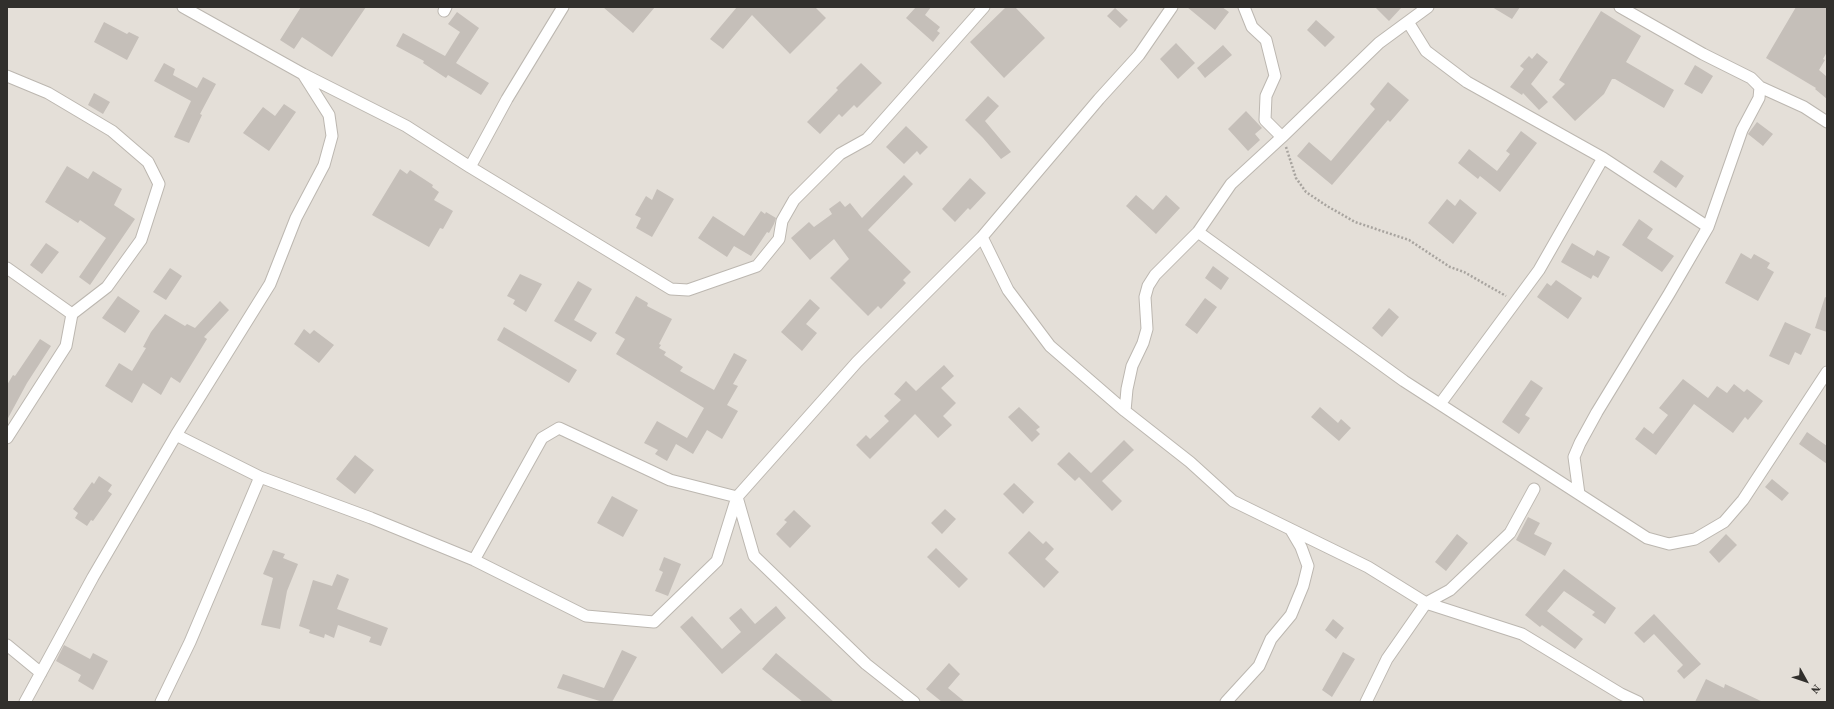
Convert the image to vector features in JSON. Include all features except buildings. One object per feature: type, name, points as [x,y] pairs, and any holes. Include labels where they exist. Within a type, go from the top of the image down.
[{"type":"street","points":[[183,7],[303,74],[406,126],[470,168],[671,289],[688,290],[757,266],[778,239],[782,221],[794,200],[840,154],[866,139],[984,7]]},
{"type":"street","points":[[470,168],[507,99],[563,7]]},
{"type":"street","points":[[176,435],[260,477],[371,518],[474,560],[586,616],[654,622],[717,561],[736,497],[857,362],[982,237],[1099,99],[1140,55],[1172,7]]},
{"type":"street","points":[[1244,7],[1252,27],[1266,40],[1275,76],[1266,96],[1265,120],[1282,137]]},
{"type":"street","points":[[1125,411],[1127,389],[1132,366],[1143,343],[1147,329],[1145,298],[1148,286],[1155,275],[1198,232],[1231,184],[1379,43],[1428,7]]},
{"type":"street","points":[[1620,7],[1703,54],[1751,78],[1760,87],[1804,107],[1827,122]]},
{"type":"street","points":[[1408,22],[1426,51],[1467,82],[1604,158],[1708,227]]},
{"type":"street","points":[[25,702],[93,577],[176,435],[270,284],[296,218],[324,165],[332,136],[328,115],[303,74]]},
{"type":"street","points":[[7,76],[48,93],[112,131],[148,162],[159,184],[141,240],[107,287],[72,314],[66,346],[7,438]]},
{"type":"street","points":[[1579,494],[1574,457],[1580,443],[1596,412],[1669,294],[1708,227],[1742,130],[1759,98],[1760,87]]},
{"type":"street","points":[[1440,404],[1539,270],[1604,158]]},
{"type":"street","points":[[1198,232],[1404,381],[1647,538],[1669,544],[1695,539],[1724,522],[1743,500],[1827,372]]},
{"type":"street","points":[[982,237],[1008,290],[1050,346],[1125,411],[1190,462],[1233,501],[1368,567],[1426,603],[1522,634],[1621,694],[1638,702]]},
{"type":"street","points":[[7,268],[72,314]]},
{"type":"street","points":[[474,560],[542,438],[559,428],[670,480],[736,497]]},
{"type":"street","points":[[161,702],[190,642],[260,477]]},
{"type":"street","points":[[1366,702],[1387,659],[1426,603],[1450,590],[1510,533],[1534,489]]},
{"type":"street","points":[[736,497],[754,556],[866,664],[914,702]]},
{"type":"street","points":[[1226,702],[1259,666],[1271,639],[1291,615],[1303,586],[1308,566],[1301,547],[1291,530]]},
{"type":"street","points":[[7,645],[42,673]]},
{"type":"path","points":[[1282,137],[1290,156],[1296,178],[1306,192],[1355,222],[1409,240],[1450,267],[1464,272],[1516,302]]}]
